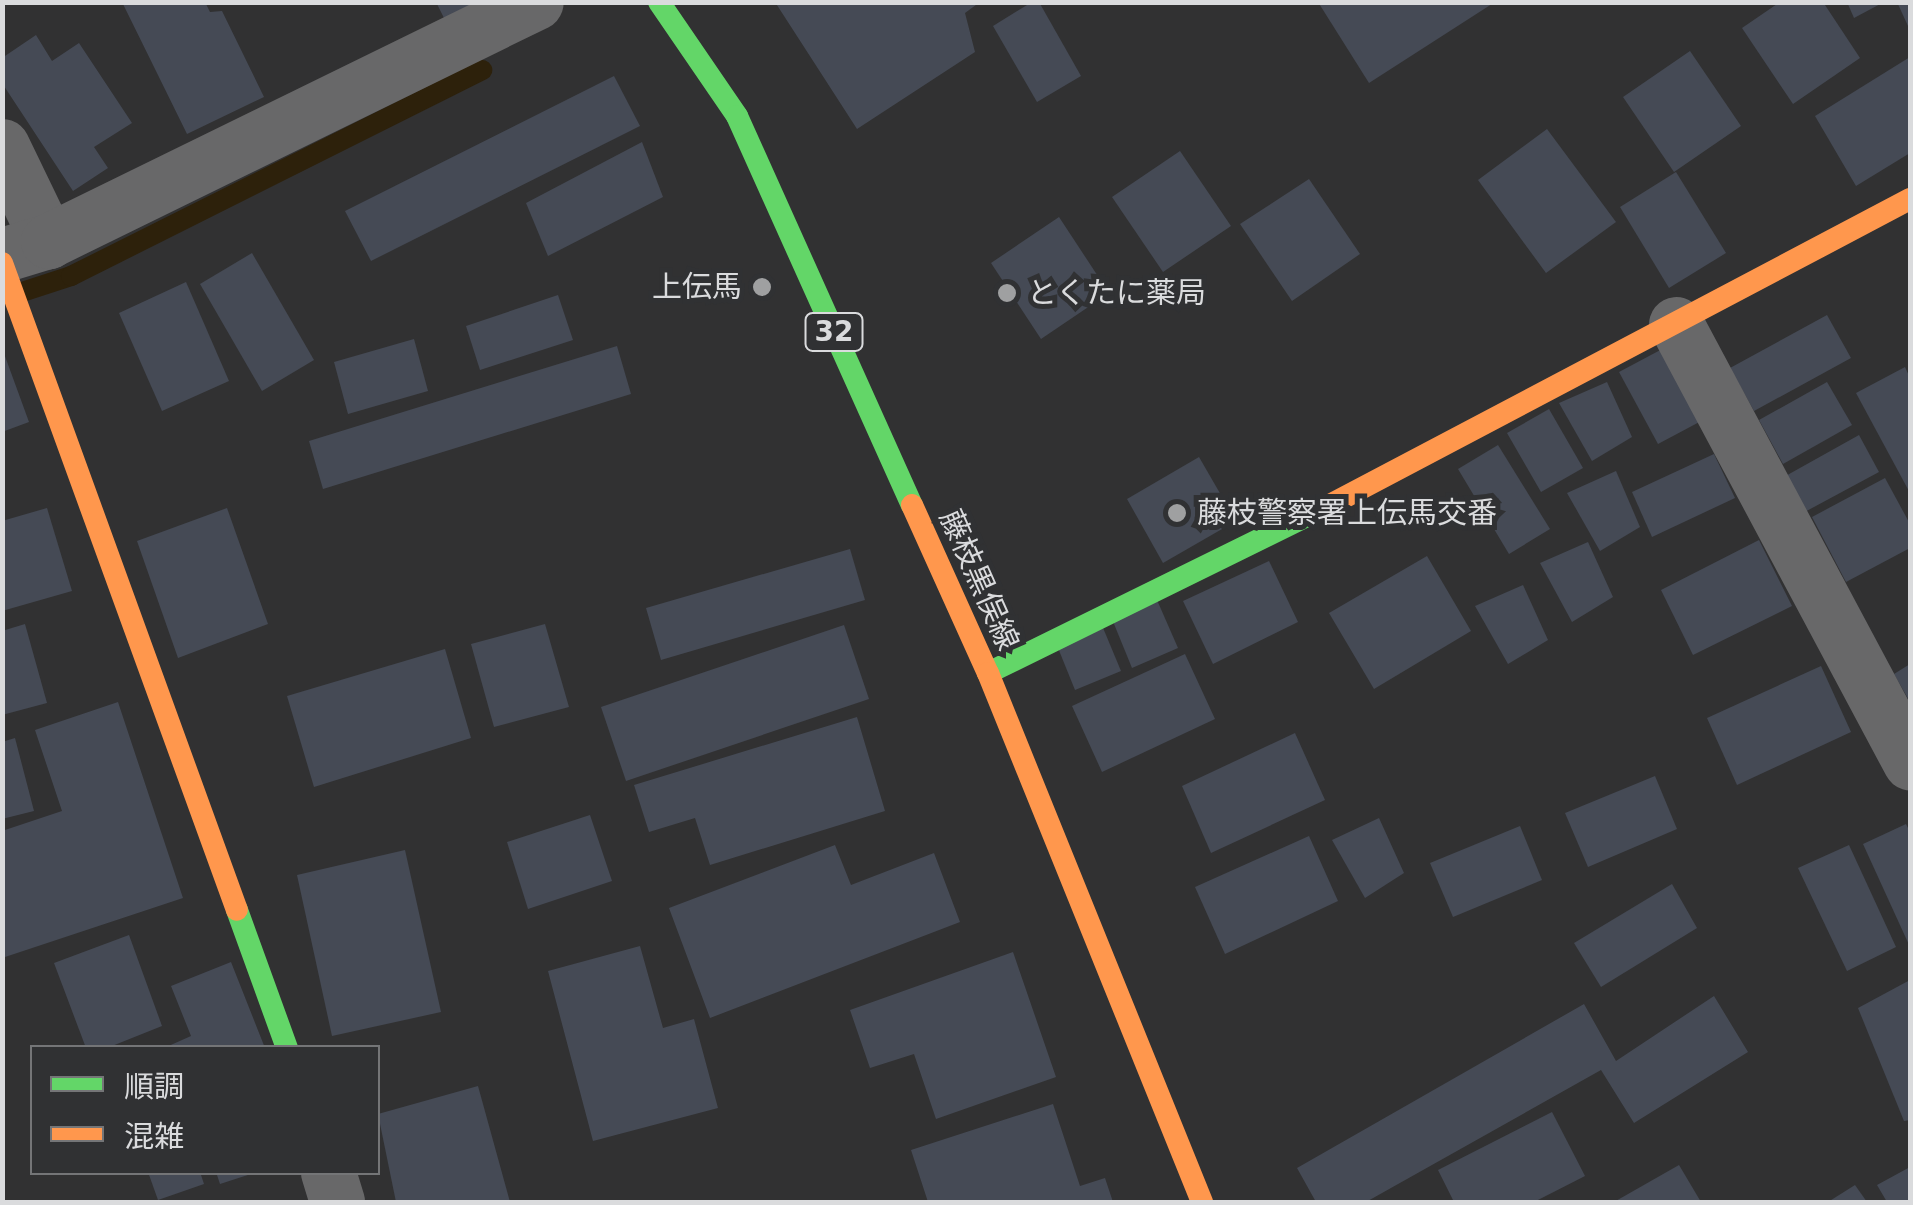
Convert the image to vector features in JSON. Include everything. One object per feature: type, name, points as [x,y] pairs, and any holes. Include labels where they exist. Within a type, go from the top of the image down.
[{"type":"street","points":[[18,253],[536,2]]},
{"type":"street","name":"藤枝黒俣線","points":[[659,2],[737,116],[988,673],[1202,1202]]},
{"type":"street","points":[[2,146],[18,253],[286,1045]]},
{"type":"street","points":[[988,673],[1368,486],[1910,199]]},
{"type":"street","points":[[1676,324],[1910,763]]},
{"type":"street","points":[[329,1175],[337,1202]]},
{"type":"building","points":[[122,2],[205,2],[210,12],[222,11],[264,97],[187,134]]},
{"type":"building","points":[[436,2],[479,2],[446,22]]},
{"type":"building","points":[[775,2],[980,2],[965,13],[975,52],[857,129]]},
{"type":"building","points":[[1032,2],[1039,2],[1081,76],[1037,102],[993,26]]},
{"type":"building","points":[[1318,2],[1495,2],[1369,83]]},
{"type":"building","points":[[1780,2],[1823,2],[1860,58],[1793,104],[1742,28]]},
{"type":"building","points":[[1847,2],[1884,2],[1854,18]]},
{"type":"building","points":[[1897,2],[1910,2],[1910,25],[1908,26]]},
{"type":"building","points":[[36,35],[52,61],[79,43],[132,123],[94,147],[108,168],[73,191],[2,83],[2,58]]},
{"type":"building","points":[[1690,51],[1741,126],[1674,172],[1623,97]]},
{"type":"building","points":[[1910,57],[1910,153],[1856,186],[1815,116]]},
{"type":"building","points":[[614,76],[640,126],[371,261],[345,211]]},
{"type":"building","points":[[1547,129],[1616,222],[1546,273],[1478,180]]},
{"type":"building","points":[[642,142],[663,197],[548,256],[526,203]]},
{"type":"building","points":[[1180,151],[1231,226],[1163,272],[1112,197]]},
{"type":"building","points":[[1676,172],[1726,253],[1669,288],[1620,207]]},
{"type":"building","points":[[1309,179],[1360,254],[1292,301],[1240,224]]},
{"type":"building","points":[[1059,217],[1109,293],[1041,339],[991,263]]},
{"type":"building","points":[[252,253],[314,360],[262,391],[200,284]]},
{"type":"building","points":[[186,282],[229,381],[162,411],[119,313]]},
{"type":"building","points":[[558,295],[573,340],[480,370],[466,326]]},
{"type":"building","points":[[1827,315],[1851,358],[1754,411],[1730,368]]},
{"type":"building","points":[[414,339],[428,391],[348,414],[334,362]]},
{"type":"building","points":[[617,346],[631,394],[323,489],[309,441]]},
{"type":"building","points":[[1666,347],[1705,419],[1658,444],[1619,372]]},
{"type":"building","points":[[2,348],[29,422],[2,432]]},
{"type":"building","points":[[1905,367],[1910,378],[1910,493],[1856,393]]},
{"type":"building","points":[[1607,382],[1632,437],[1592,461],[1559,403]]},
{"type":"building","points":[[1827,382],[1852,425],[1783,464],[1759,420]]},
{"type":"building","points":[[1549,409],[1583,468],[1541,492],[1507,433]]},
{"type":"building","points":[[1859,435],[1879,472],[1801,514],[1782,478]]},
{"type":"building","points":[[1498,445],[1550,529],[1509,554],[1458,469]]},
{"type":"building","points":[[1714,454],[1735,498],[1652,537],[1632,492]]},
{"type":"building","points":[[1199,457],[1236,521],[1163,563],[1127,499]]},
{"type":"building","points":[[1616,471],[1640,527],[1600,551],[1567,493]]},
{"type":"building","points":[[1885,478],[1910,524],[1910,548],[1846,582],[1812,517]]},
{"type":"building","points":[[47,508],[72,591],[2,611],[2,521]]},
{"type":"building","points":[[227,508],[268,624],[178,658],[137,541]]},
{"type":"building","points":[[1759,540],[1792,606],[1693,655],[1661,590]]},
{"type":"building","points":[[1588,542],[1613,597],[1572,622],[1540,563]]},
{"type":"building","points":[[850,549],[865,600],[661,660],[646,608]]},
{"type":"building","points":[[1427,556],[1471,631],[1374,689],[1329,613]]},
{"type":"building","points":[[1269,561],[1298,622],[1213,664],[1183,601]]},
{"type":"building","points":[[1523,585],[1548,640],[1508,664],[1475,606]]},
{"type":"building","points":[[1157,600],[1178,648],[1132,668],[1112,619]]},
{"type":"building","points":[[1101,623],[1121,671],[1075,690],[1056,643]]},
{"type":"building","points":[[25,624],[47,703],[2,715],[2,631]]},
{"type":"building","points":[[545,624],[569,707],[494,727],[471,644]]},
{"type":"building","points":[[844,625],[869,699],[626,781],[601,707]]},
{"type":"building","points":[[445,649],[471,738],[314,787],[287,696]]},
{"type":"building","points":[[1185,654],[1215,719],[1102,772],[1072,706]]},
{"type":"building","points":[[1910,664],[1910,702],[1894,674]]},
{"type":"building","points":[[1821,666],[1851,732],[1737,785],[1707,718]]},
{"type":"building","points":[[118,702],[183,898],[2,958],[2,831],[62,811],[35,730]]},
{"type":"building","points":[[857,717],[885,811],[710,865],[695,818],[649,832],[634,785]]},
{"type":"building","points":[[1295,733],[1325,800],[1211,853],[1182,786]]},
{"type":"building","points":[[15,738],[34,811],[2,819],[2,742]]},
{"type":"building","points":[[1655,776],[1677,829],[1588,867],[1565,813]]},
{"type":"building","points":[[590,815],[612,881],[528,909],[507,842]]},
{"type":"building","points":[[1379,818],[1404,873],[1365,898],[1332,840]]},
{"type":"building","points":[[1906,824],[1910,832],[1910,947],[1863,844]]},
{"type":"building","points":[[1520,826],[1542,880],[1453,917],[1430,863]]},
{"type":"building","points":[[1309,836],[1338,901],[1225,954],[1195,887]]},
{"type":"building","points":[[835,845],[851,885],[934,853],[960,922],[710,1018],[669,908]]},
{"type":"building","points":[[1849,845],[1896,947],[1847,971],[1798,868]]},
{"type":"building","points":[[405,850],[441,1012],[332,1036],[297,875]]},
{"type":"building","points":[[1672,884],[1697,928],[1601,987],[1574,943]]},
{"type":"building","points":[[129,935],[162,1026],[114,1045],[85,1045],[54,963]]},
{"type":"building","points":[[640,946],[663,1028],[694,1019],[718,1108],[593,1141],[548,971]]},
{"type":"building","points":[[1013,952],[1056,1077],[936,1119],[914,1054],[870,1068],[850,1010]]},
{"type":"building","points":[[231,962],[264,1045],[171,1045],[191,1036],[171,986]]},
{"type":"building","points":[[1910,980],[1910,1120],[1904,1121],[1858,1008]]},
{"type":"building","points":[[1714,996],[1748,1052],[1634,1123],[1601,1070],[1366,1202],[1316,1202],[1297,1168],[1584,1004],[1616,1061]]},
{"type":"building","points":[[478,1086],[510,1202],[396,1202],[380,1113]]},
{"type":"building","points":[[1053,1104],[1080,1186],[1105,1178],[1113,1202],[928,1202],[911,1150]]},
{"type":"building","points":[[1552,1112],[1585,1176],[1534,1202],[1454,1202],[1438,1170]]},
{"type":"building","points":[[1679,1165],[1701,1202],[1614,1202]]},
{"type":"building","points":[[1910,1167],[1910,1202],[1887,1202],[1877,1185]]},
{"type":"building","points":[[149,1175],[201,1175],[204,1184],[158,1200]]},
{"type":"building","points":[[217,1175],[248,1175],[220,1184]]},
{"type":"building","points":[[1855,1185],[1867,1202],[1828,1202]]},
{"type":"waterway","points":[[16,294],[71,276],[482,70]]},
{"type":"traffic: fast","points":[[659,2],[737,116],[912,505]]},
{"type":"traffic: fast","points":[[988,673],[1328,506]]},
{"type":"traffic: fast","points":[[237,910],[286,1045]]},
{"type":"traffic: slow","points":[[1328,506],[1910,199]]},
{"type":"traffic: slow","points":[[2,263],[237,910]]},
{"type":"traffic: slow","points":[[912,505],[988,673],[1202,1202]]},
{"type":"place","name":"上伝馬","points":[[762,287]]},
{"type":"place","name":"とくたに薬局","points":[[1007,293]]},
{"type":"place","name":"藤枝警察署上伝馬交番","points":[[1177,513]]}]
